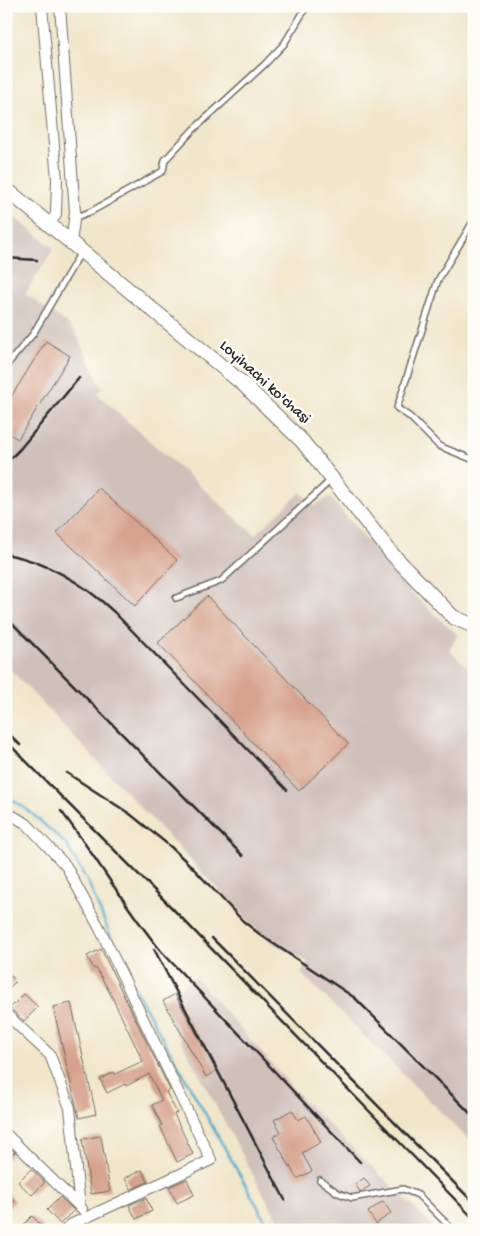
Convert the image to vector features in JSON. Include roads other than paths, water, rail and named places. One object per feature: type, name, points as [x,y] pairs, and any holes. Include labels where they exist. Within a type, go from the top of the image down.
[{"type":"street","points":[[42,6],[57,180],[56,214],[50,225]]},
{"type":"street","points":[[60,6],[76,247]]},
{"type":"street","name":"Loyihachi ko'chasi","points":[[6,189],[243,384],[302,442],[392,554],[453,617],[474,626]]},
{"type":"street","points":[[6,812],[27,824],[66,866],[100,930],[212,1160],[72,1224],[66,1230]]},
{"type":"street","points":[[6,1014],[50,1055],[70,1108],[80,1208]]},
{"type":"street","points":[[6,1134],[89,1217]]},
{"type":"lane","points":[[74,218],[92,211],[163,171],[164,160],[284,44],[307,6]]},
{"type":"lane","points":[[474,220],[438,280],[397,408],[410,417],[439,446],[474,460]]},
{"type":"lane","points":[[6,366],[33,334],[76,247]]},
{"type":"lane","points":[[176,598],[221,581],[331,479]]},
{"type":"lane","points":[[320,1180],[338,1193],[352,1198],[403,1189],[418,1196],[453,1230]]},
{"type":"waterway","points":[[6,796],[29,811],[66,844],[89,884],[120,959]]},
{"type":"waterway","points":[[131,982],[263,1216],[269,1230]]},
{"type":"railway","points":[[6,258],[37,260]]},
{"type":"railway","points":[[6,463],[79,378]]},
{"type":"railway","points":[[6,554],[50,568],[77,583],[114,612],[287,790]]},
{"type":"railway","points":[[6,617],[243,856]]},
{"type":"railway","points":[[6,731],[20,745]]},
{"type":"railway","points":[[6,741],[172,908],[474,1219]]},
{"type":"railway","points":[[67,773],[130,814],[171,847],[243,921],[262,936],[355,998],[474,1117]]},
{"type":"railway","points":[[61,811],[161,951],[360,1162]]},
{"type":"railway","points":[[212,938],[474,1203]]},
{"type":"railway","points":[[154,949],[285,1200]]}]
